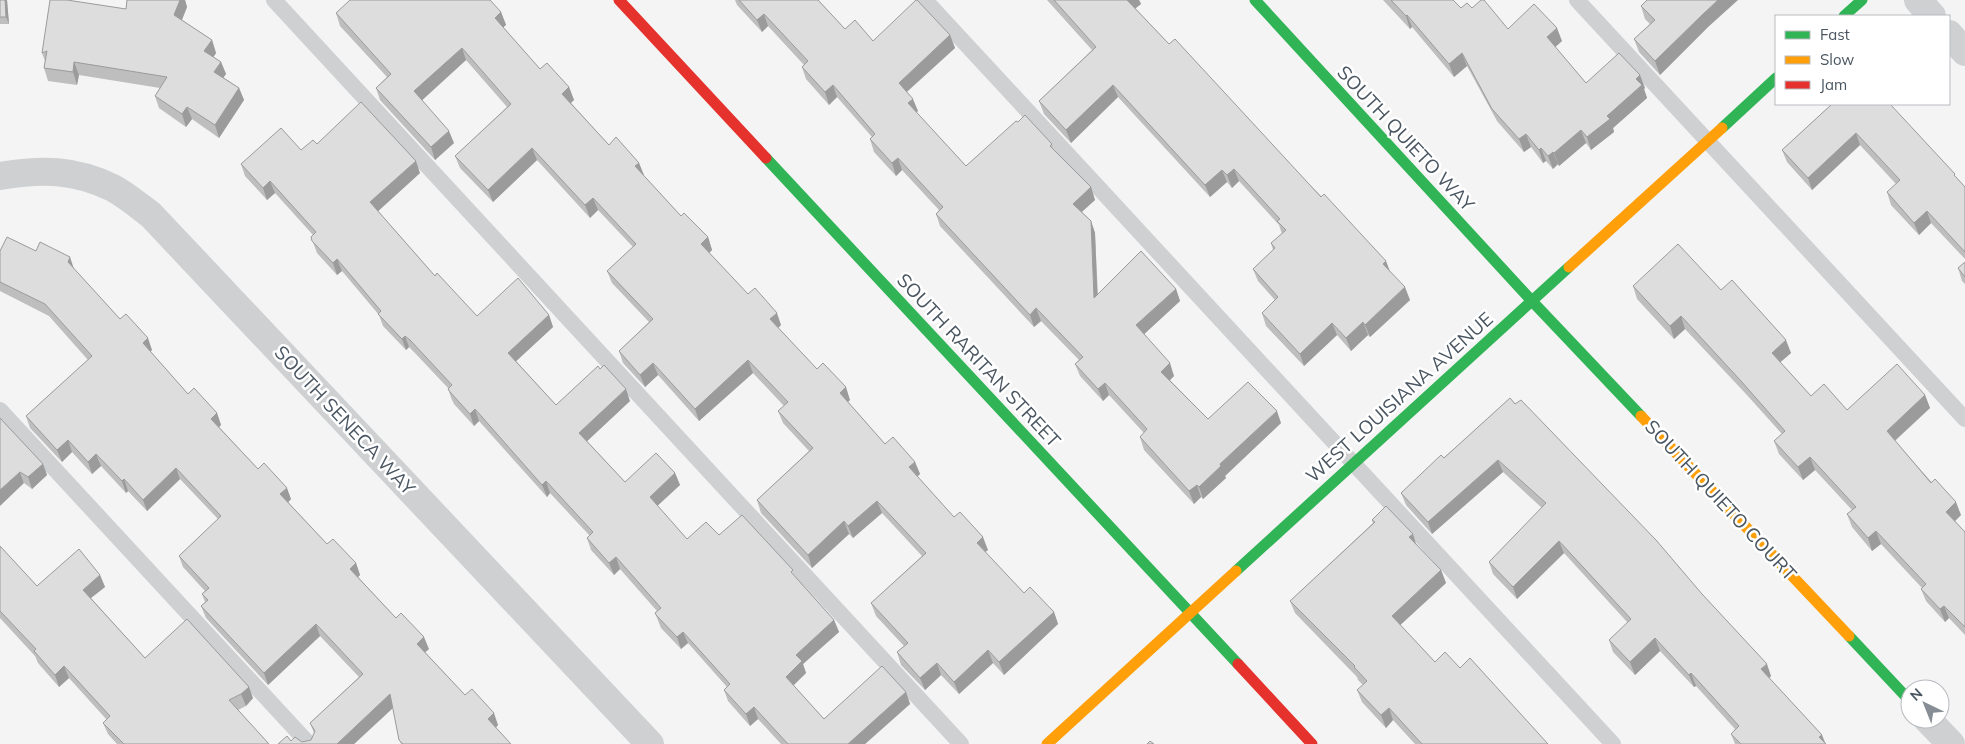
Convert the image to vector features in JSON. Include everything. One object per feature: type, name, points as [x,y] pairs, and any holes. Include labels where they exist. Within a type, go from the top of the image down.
[{"type":"street","name":"SOUTH RARITAN STREET","points":[[619,0],[1312,744]]},
{"type":"street","name":"SOUTH QUIETO WAY","points":[[1255,0],[1531,300]]},
{"type":"street","points":[[1845,15],[1862,0]]},
{"type":"street","points":[[1918,0],[1931,15]]},
{"type":"street","points":[[1950,35],[1965,52]]},
{"type":"street","name":"WEST LOUISIANA AVENUE","points":[[1046,744],[1775,79]]},
{"type":"street","name":"SOUTH SENECA WAY","points":[[0,176],[50,170],[83,176],[114,189],[151,215],[650,744]]},
{"type":"street","name":"SOUTH QUIETO COURT","points":[[1531,300],[1900,690]]},
{"type":"street","points":[[1937,729],[1951,744]]},
{"type":"lane","points":[[274,0],[961,744]]},
{"type":"lane","points":[[925,0],[1614,744]]},
{"type":"lane","points":[[1577,0],[1965,419]]},
{"type":"lane","points":[[0,410],[309,744]]},
{"type":"building","points":[[0,0],[5,0],[6,17],[0,17]]},
{"type":"building","points":[[50,0],[67,0],[126,9],[127,0],[180,0],[174,15],[212,40],[204,51],[221,62],[214,72],[239,88],[215,125],[187,107],[182,114],[155,96],[167,77],[74,62],[73,72],[44,68],[47,51],[42,53]]},
{"type":"building","points":[[350,0],[490,0],[501,12],[495,18],[540,69],[547,63],[569,87],[562,94],[609,145],[616,137],[639,163],[635,166],[681,216],[684,213],[708,237],[701,244],[748,294],[755,288],[777,313],[770,319],[817,369],[823,363],[846,387],[840,393],[885,444],[893,437],[915,462],[909,467],[954,517],[960,512],[983,537],[977,543],[1024,593],[1030,587],[1054,612],[999,662],[988,650],[954,682],[937,663],[920,678],[897,652],[908,643],[871,603],[926,553],[877,501],[848,526],[844,521],[808,555],[757,500],[813,448],[778,411],[788,402],[748,360],[695,409],[653,363],[640,375],[619,351],[653,319],[607,271],[636,244],[593,198],[585,205],[532,148],[488,190],[455,156],[511,104],[462,48],[414,91],[449,131],[431,147],[376,88],[391,74],[336,13]]},
{"type":"building","points":[[739,0],[818,0],[845,29],[855,20],[873,41],[917,0],[950,35],[899,83],[913,99],[908,103],[966,166],[1025,115],[1052,144],[1050,146],[1091,187],[1073,204],[1091,221],[1094,298],[1141,251],[1176,289],[1136,325],[1170,363],[1161,372],[1208,419],[1248,382],[1277,411],[1220,464],[1221,466],[1199,487],[1197,485],[1189,491],[1140,437],[1147,429],[1105,383],[1098,389],[1075,364],[1083,357],[1036,308],[1030,315],[936,214],[943,207],[898,158],[892,163],[870,139],[875,134],[833,85],[825,92],[802,67],[808,61],[764,14],[757,20]]},
{"type":"building","points":[[1054,0],[1127,0],[1169,44],[1175,39],[1321,197],[1324,194],[1386,261],[1383,264],[1405,287],[1365,325],[1363,322],[1346,338],[1332,323],[1300,354],[1262,313],[1278,297],[1253,269],[1275,248],[1271,243],[1286,230],[1277,221],[1280,219],[1234,169],[1227,175],[1222,170],[1205,185],[1113,85],[1066,130],[1039,101],[1096,47]]},
{"type":"building","points":[[1391,0],[1453,0],[1461,8],[1467,3],[1472,8],[1481,0],[1484,0],[1508,29],[1534,4],[1557,28],[1547,37],[1586,83],[1619,53],[1640,75],[1636,79],[1642,85],[1607,116],[1610,119],[1587,137],[1581,130],[1548,156],[1541,148],[1539,150],[1526,134],[1519,139],[1492,109],[1462,53],[1449,64],[1407,15]]},
{"type":"building","points":[[1647,0],[1718,0],[1655,61],[1634,39],[1655,20],[1641,6]]},
{"type":"building","points":[[361,102],[416,161],[370,202],[435,276],[437,273],[477,316],[518,278],[549,315],[508,353],[556,405],[598,366],[600,369],[604,365],[626,389],[579,433],[625,482],[656,453],[675,473],[650,497],[687,539],[706,522],[719,535],[742,515],[793,570],[791,572],[834,620],[796,655],[802,661],[786,677],[824,719],[882,666],[906,692],[848,744],[788,744],[754,707],[746,714],[724,690],[730,684],[683,632],[677,637],[657,616],[655,613],[661,608],[616,557],[609,563],[587,538],[593,532],[546,481],[542,485],[475,409],[470,414],[448,389],[452,385],[410,340],[405,336],[402,339],[378,314],[381,311],[337,259],[333,263],[312,241],[311,237],[316,232],[270,181],[263,188],[241,164],[281,128],[301,150],[313,140],[317,144]]},
{"type":"building","points":[[1831,105],[1891,105],[1965,187],[1965,252],[1927,211],[1914,223],[1887,192],[1900,180],[1856,133],[1808,178],[1782,150]]},
{"type":"building","points":[[7,237],[36,251],[40,242],[70,257],[68,262],[120,319],[126,314],[148,338],[143,343],[188,394],[194,388],[217,413],[211,419],[258,469],[264,463],[287,488],[280,494],[327,544],[333,539],[356,563],[350,569],[396,618],[401,613],[424,637],[417,644],[465,695],[472,689],[494,713],[488,719],[511,744],[403,744],[399,740],[390,694],[337,744],[278,744],[287,736],[291,741],[295,737],[302,742],[311,740],[315,731],[310,723],[363,674],[316,624],[264,673],[201,606],[208,600],[202,594],[209,588],[179,556],[221,516],[176,468],[143,500],[124,479],[122,481],[96,454],[88,462],[68,440],[57,450],[26,416],[92,356],[45,304],[0,282],[0,251]]},
{"type":"building","points":[[1678,244],[1721,290],[1732,280],[1786,340],[1772,353],[1811,396],[1824,384],[1847,410],[1897,364],[1925,395],[1887,431],[1931,483],[1935,479],[1956,502],[1946,512],[1965,532],[1965,627],[1944,606],[1940,609],[1921,589],[1926,584],[1876,531],[1868,538],[1847,514],[1856,507],[1810,457],[1798,467],[1774,441],[1785,431],[1681,316],[1670,326],[1633,286]]},
{"type":"building","points":[[1965,262],[1965,277],[1958,268]]},
{"type":"building","points":[[1510,398],[1515,404],[1521,400],[1656,540],[1702,594],[1767,664],[1761,669],[1822,735],[1819,737],[1826,744],[1741,744],[1731,734],[1739,726],[1691,673],[1689,675],[1655,638],[1630,662],[1609,640],[1631,619],[1559,541],[1513,587],[1489,562],[1546,503],[1498,460],[1428,522],[1401,493],[1441,455],[1444,458]]},
{"type":"building","points":[[0,418],[43,464],[28,477],[20,472],[0,490]]},
{"type":"building","points":[[1386,506],[1413,534],[1409,537],[1441,570],[1392,616],[1435,662],[1445,652],[1460,668],[1470,658],[1548,744],[1422,744],[1389,708],[1381,715],[1357,690],[1367,681],[1355,666],[1290,601],[1375,522],[1372,520]]},
{"type":"building","points":[[0,546],[37,586],[79,549],[100,575],[83,590],[145,658],[187,619],[249,687],[241,694],[229,700],[269,744],[124,744],[103,723],[110,716],[64,666],[55,675],[34,651],[36,649],[0,611]]},
{"type":"traffic: fast","points":[[1255,0],[1531,300],[1641,416]]},
{"type":"traffic: fast","points":[[1845,15],[1862,0]]},
{"type":"traffic: fast","points":[[1722,128],[1775,79]]},
{"type":"traffic: fast","points":[[766,158],[1238,664]]},
{"type":"traffic: fast","points":[[1236,571],[1569,267]]},
{"type":"traffic: fast","points":[[1849,636],[1900,690]]},
{"type":"traffic: slow","points":[[1569,267],[1722,128]]},
{"type":"traffic: slow","points":[[1641,416],[1849,636]]},
{"type":"traffic: slow","points":[[1047,744],[1236,571]]},
{"type":"traffic: jam","points":[[619,0],[766,158]]},
{"type":"traffic: jam","points":[[1238,664],[1312,744]]}]
